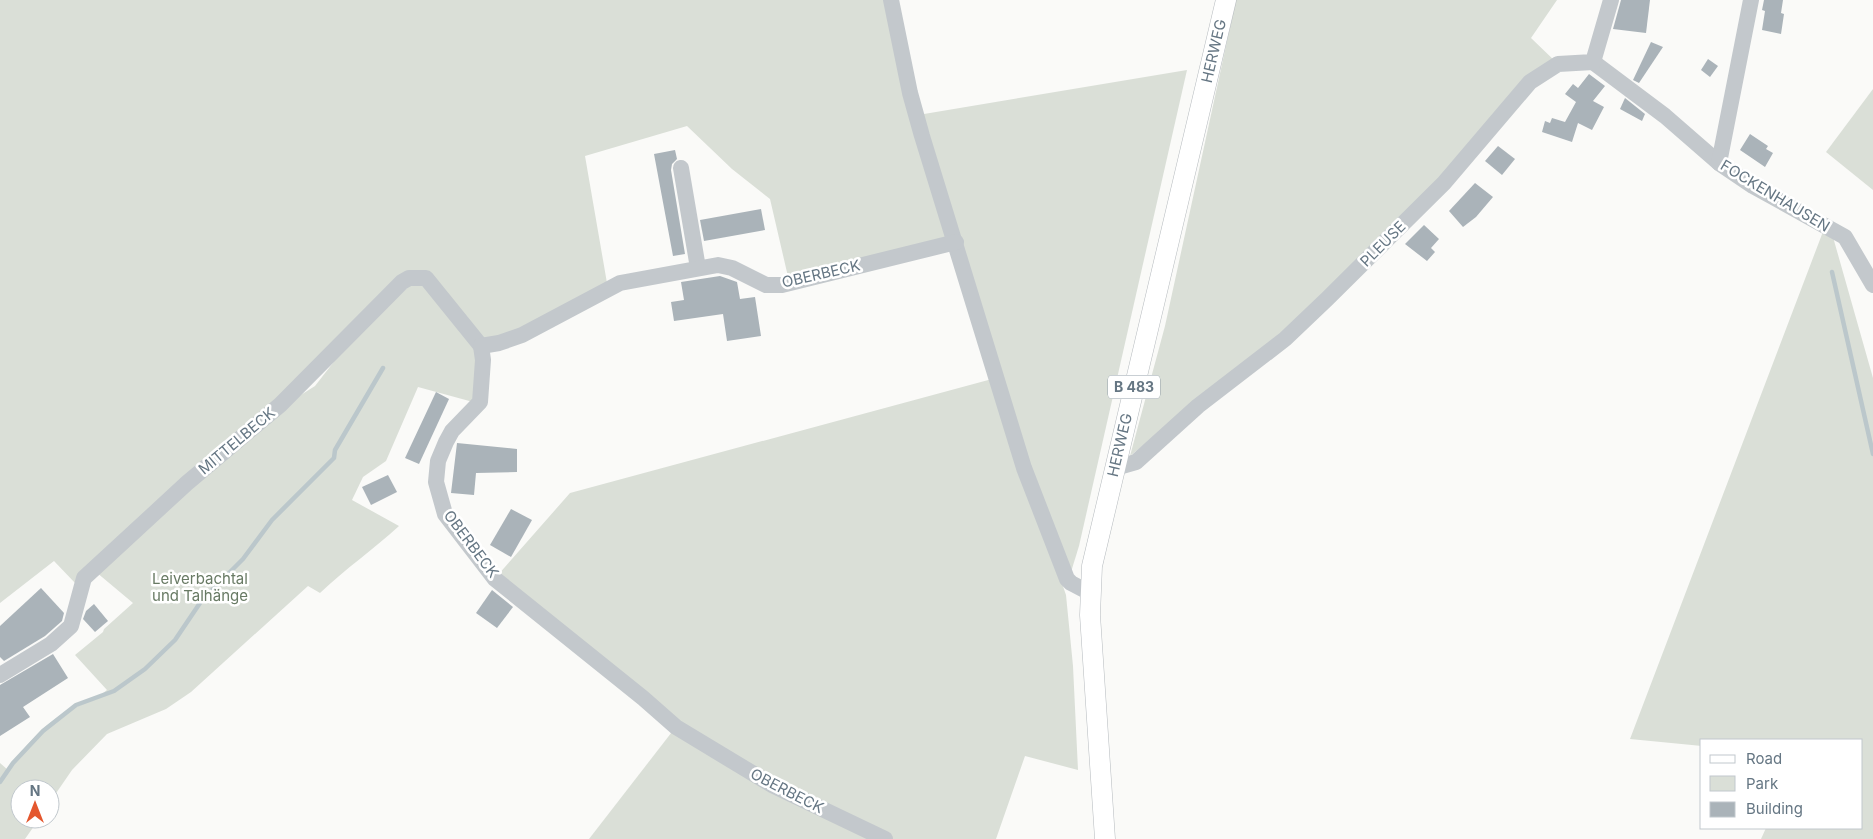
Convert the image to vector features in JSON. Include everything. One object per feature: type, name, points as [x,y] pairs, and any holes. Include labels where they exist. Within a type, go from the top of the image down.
[{"type":"main road","name":"HERWEG","points":[[1104,839],[1090,593],[1092,566],[1226,0]]},
{"type":"street","points":[[890,0],[915,111],[1019,453],[1039,512],[1067,579],[1090,593]]},
{"type":"street","points":[[1593,62],[1611,0]]},
{"type":"street","points":[[1719,163],[1751,0]]},
{"type":"street","name":"PLEUSE","points":[[1115,468],[1136,462],[1198,406],[1285,339],[1327,300],[1444,183],[1530,82],[1558,64],[1593,62]]},
{"type":"street","name":"FOCKENHAUSEN","points":[[1593,62],[1665,116],[1719,163],[1753,186],[1797,208],[1845,237],[1873,285]]},
{"type":"street","points":[[681,168],[698,268]]},
{"type":"street","name":"OBERBECK","points":[[885,839],[772,785],[676,727],[643,698],[495,579],[445,514],[436,482],[438,461],[452,432],[480,402],[483,360],[481,346],[500,344],[522,335],[620,283],[718,265],[732,268],[766,285],[782,285],[956,242]]},
{"type":"street","name":"MITTELBECK","points":[[0,675],[50,644],[71,626],[84,578],[187,483],[280,405],[402,282],[409,278],[426,278],[481,346]]},
{"type":"green space","name":"Leiverbachtal und Talhänge","points":[[0,0],[887,0],[949,240],[789,281],[770,199],[732,169],[687,126],[585,156],[607,283],[479,352],[473,402],[418,387],[386,461],[363,477],[352,500],[399,526],[320,593],[308,586],[191,692],[166,709],[107,734],[72,770],[60,787],[60,779],[10,779],[10,829],[32,829],[25,839],[0,839],[0,763],[8,770],[27,745],[52,721],[107,690],[75,655],[103,632],[133,603],[96,572],[296,398],[315,386],[357,332],[421,276],[383,300],[76,584],[54,561],[0,603]]},
{"type":"green space","points":[[1236,0],[1557,0],[1531,38],[1557,63],[1324,299],[1130,456],[1165,326]]},
{"type":"green space","points":[[1187,70],[1079,546],[1071,572],[1042,511],[918,115]]},
{"type":"green space","points":[[1873,89],[1873,190],[1826,152]]},
{"type":"green space","points":[[1824,229],[1833,237],[1873,378],[1873,839],[1761,839],[1766,829],[1863,829],[1863,739],[1700,739],[1700,746],[1630,739]]},
{"type":"green space","points":[[992,379],[1066,595],[1073,666],[1078,770],[1025,756],[996,839],[890,839],[727,758],[497,576],[570,493]]},
{"type":"green space","points":[[675,728],[880,839],[589,839]]},
{"type":"building","points":[[1621,0],[1650,0],[1646,33],[1613,29]]},
{"type":"building","points":[[1764,0],[1783,0],[1781,13],[1784,14],[1781,34],[1762,30],[1765,11],[1762,10]]},
{"type":"building","points":[[1651,42],[1663,47],[1639,83],[1633,80]]},
{"type":"building","points":[[1708,59],[1718,66],[1710,77],[1701,70]]},
{"type":"building","points":[[1589,74],[1605,86],[1593,101],[1604,107],[1592,130],[1578,123],[1572,142],[1542,132],[1545,121],[1550,123],[1552,118],[1565,122],[1576,102],[1565,94],[1573,84],[1578,88]]},
{"type":"building","points":[[1625,98],[1645,114],[1642,121],[1620,109]]},
{"type":"building","points":[[1750,134],[1768,146],[1766,149],[1773,153],[1765,167],[1740,150]]},
{"type":"building","points":[[1498,146],[1515,159],[1502,175],[1485,161]]},
{"type":"building","points":[[675,150],[677,159],[672,164],[671,170],[685,254],[673,256],[654,154]]},
{"type":"building","points":[[1475,183],[1493,197],[1476,217],[1463,227],[1449,211]]},
{"type":"building","points":[[761,209],[765,230],[704,241],[700,220]]},
{"type":"building","points":[[1424,225],[1439,239],[1431,248],[1435,252],[1427,261],[1405,244]]},
{"type":"building","points":[[720,276],[737,282],[740,299],[755,297],[761,336],[727,341],[723,314],[674,321],[671,302],[684,300],[681,282]]},
{"type":"building","points":[[436,392],[449,399],[419,464],[405,458]]},
{"type":"building","points":[[457,443],[517,449],[517,472],[476,473],[474,495],[451,493]]},
{"type":"building","points":[[388,475],[397,492],[371,505],[362,487]]},
{"type":"building","points":[[511,509],[532,520],[511,557],[490,545]]},
{"type":"building","points":[[41,588],[64,613],[62,621],[45,636],[4,661],[0,657],[0,626]]},
{"type":"building","points":[[492,590],[513,607],[497,628],[476,613]]},
{"type":"building","points":[[94,604],[108,621],[95,632],[83,619],[86,611]]},
{"type":"building","points":[[53,654],[68,678],[23,707],[30,717],[0,736],[0,685]]},
{"type":"waterway","points":[[1832,272],[1873,454]]},
{"type":"waterway","points":[[0,782],[13,763],[43,731],[76,705],[114,691],[145,669],[175,640],[202,600],[243,559],[272,520],[334,458],[335,450],[383,368]]}]
